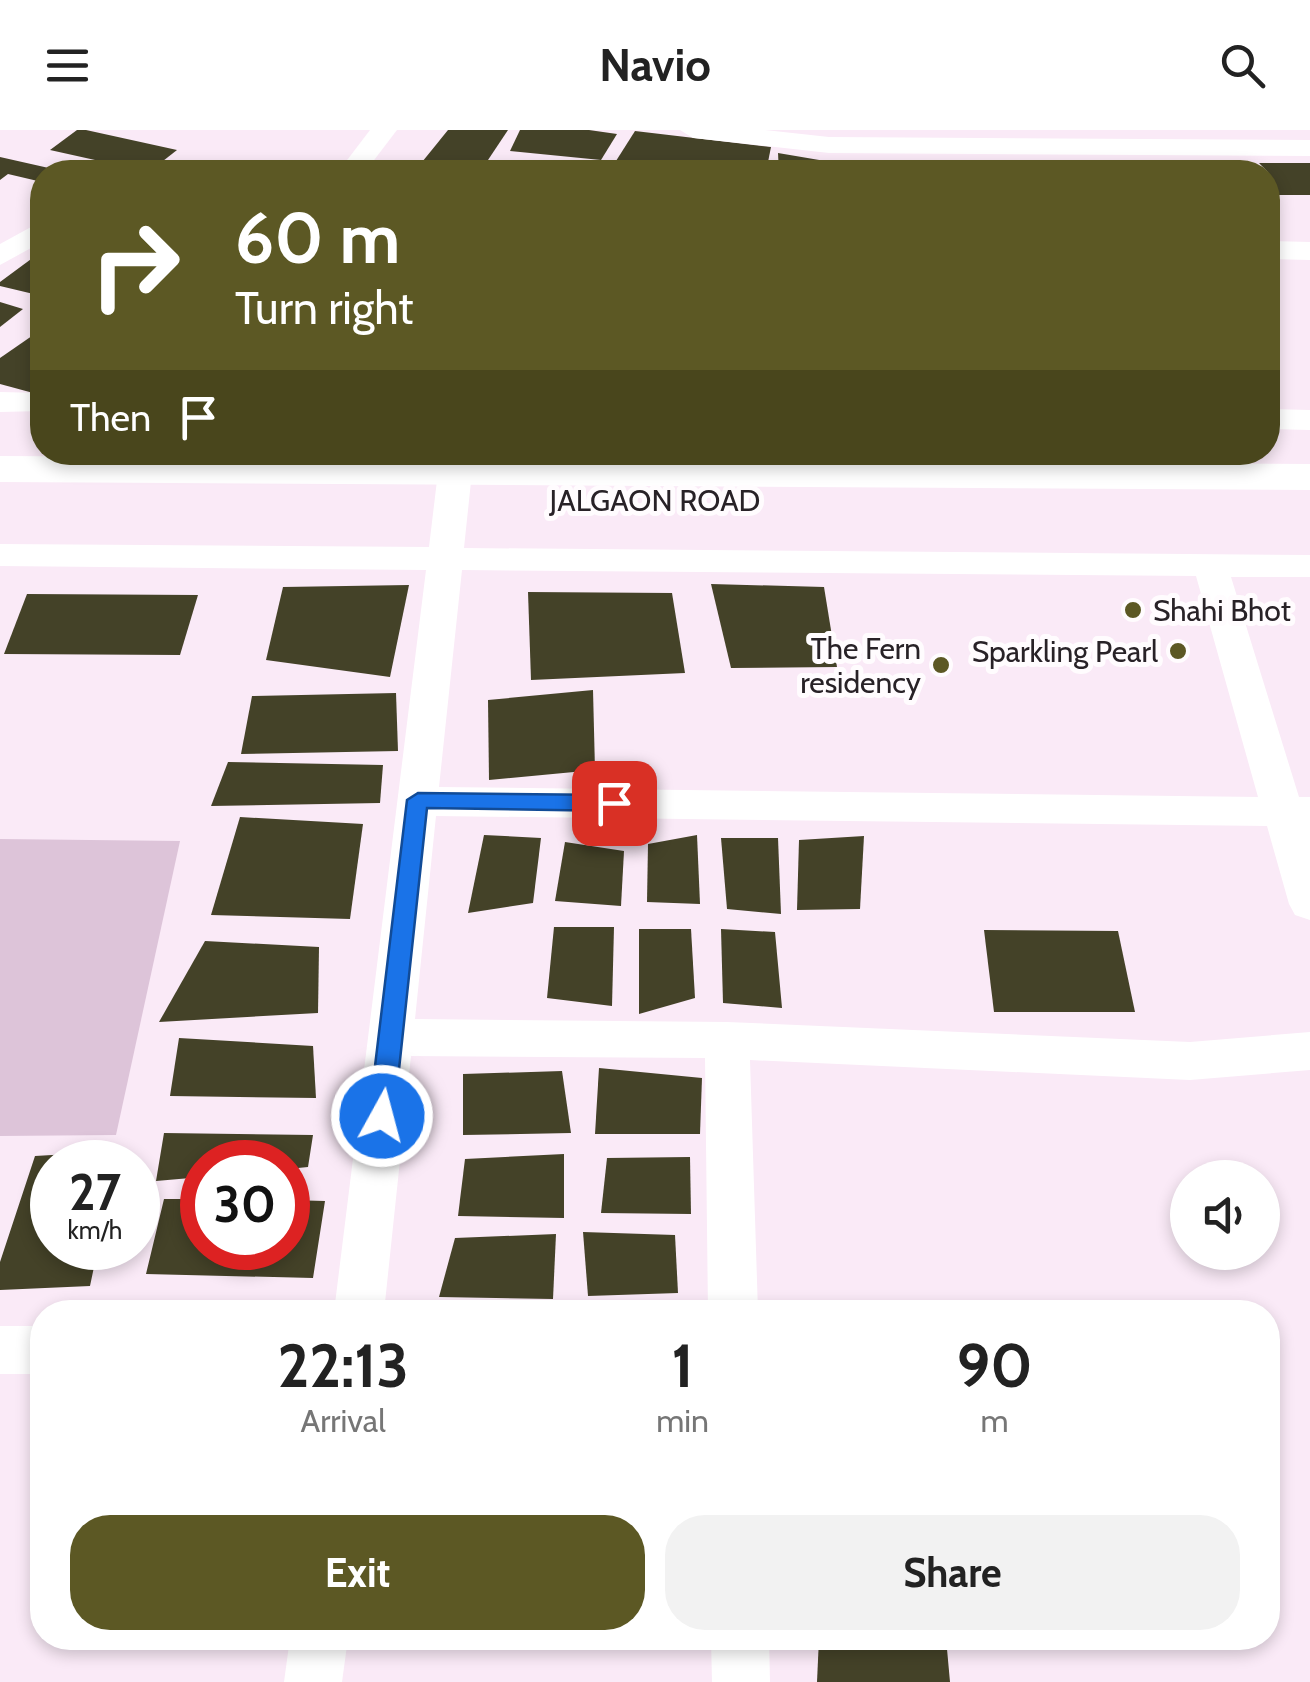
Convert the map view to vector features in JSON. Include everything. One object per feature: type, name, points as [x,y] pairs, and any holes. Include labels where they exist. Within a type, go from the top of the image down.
[{"type":"highway","name":"JALGAON ROAD","points":[[0,469],[70,465]]},
{"type":"highway","name":"JALGAON ROAD","points":[[192,465],[454,485],[1310,504]]},
{"type":"highway","name":"JALGAON ROAD","points":[[0,496],[454,485],[1310,477]]},
{"type":"street","points":[[360,160],[384,130]]},
{"type":"street","points":[[389,160],[413,130]]},
{"type":"street","points":[[693,130],[1310,148]]},
{"type":"street","points":[[831,137],[851,160]]},
{"type":"street","points":[[1152,145],[1157,160]]},
{"type":"street","points":[[0,256],[30,237]]},
{"type":"street","points":[[1280,250],[1310,250]]},
{"type":"street","points":[[0,402],[30,402]]},
{"type":"street","points":[[1280,420],[1310,420]]},
{"type":"street","points":[[360,1300],[454,485]]},
{"type":"street","points":[[0,555],[1310,566]]},
{"type":"street","points":[[1210,565],[1296,812],[1310,904]]},
{"type":"street","points":[[418,800],[1296,812]]},
{"type":"street","points":[[391,1036],[727,1040],[1190,1060],[1310,1051]]},
{"type":"street","points":[[727,1040],[733,1300]]},
{"type":"street","points":[[0,1350],[30,1350]]},
{"type":"street","points":[[313,1682],[317,1650]]},
{"type":"street","points":[[740,1650],[741,1682]]},
{"type":"shaded area","points":[[0,839],[180,841],[116,1135],[0,1136]]},
{"type":"building","points":[[77,130],[86,130],[177,150],[164,160],[95,160],[50,150]]},
{"type":"building","points":[[448,130],[508,130],[488,160],[424,160]]},
{"type":"building","points":[[520,130],[617,134],[601,160],[510,151]]},
{"type":"building","points":[[635,131],[771,147],[768,160],[617,160]]},
{"type":"building","points":[[778,153],[819,160],[778,160]]},
{"type":"building","points":[[0,157],[30,164],[30,179],[8,174],[0,180]]},
{"type":"building","points":[[1280,163],[1310,163],[1310,195],[1280,195]]},
{"type":"building","points":[[30,260],[30,293],[0,286],[0,282]]},
{"type":"building","points":[[0,302],[23,309],[0,327]]},
{"type":"building","points":[[30,337],[30,392],[0,384],[0,358]]},
{"type":"building","points":[[711,584],[824,587],[837,667],[731,668]]},
{"type":"building","points":[[409,585],[390,677],[266,660],[283,587]]},
{"type":"building","points":[[528,592],[672,593],[685,673],[531,680]]},
{"type":"building","points":[[27,594],[198,595],[180,655],[4,654]]},
{"type":"building","points":[[593,690],[595,770],[489,780],[488,700]]},
{"type":"building","points":[[396,693],[398,751],[241,754],[252,696]]},
{"type":"building","points":[[228,762],[383,765],[380,803],[211,806]]},
{"type":"building","points":[[240,817],[363,824],[350,919],[211,915]]},
{"type":"building","points":[[484,835],[541,838],[533,903],[468,913]]},
{"type":"building","points":[[697,835],[700,904],[647,902],[648,844]]},
{"type":"building","points":[[864,836],[860,909],[797,910],[799,840]]},
{"type":"building","points":[[721,838],[778,838],[781,914],[727,909]]},
{"type":"building","points":[[565,842],[624,851],[621,906],[555,901]]},
{"type":"building","points":[[554,927],[614,927],[612,1006],[547,998]]},
{"type":"building","points":[[639,929],[691,929],[695,998],[639,1014]]},
{"type":"building","points":[[721,929],[775,932],[782,1008],[723,1003]]},
{"type":"building","points":[[984,930],[1118,931],[1135,1012],[994,1012]]},
{"type":"building","points":[[205,941],[319,947],[318,1013],[159,1022]]},
{"type":"building","points":[[179,1038],[313,1046],[316,1098],[170,1096]]},
{"type":"building","points":[[599,1068],[702,1078],[700,1134],[595,1134]]},
{"type":"building","points":[[562,1071],[571,1133],[463,1135],[463,1074]]},
{"type":"building","points":[[164,1133],[313,1135],[310,1154],[310,1140],[180,1140],[180,1179],[160,1181]]},
{"type":"building","points":[[564,1154],[564,1218],[458,1216],[465,1159]]},
{"type":"building","points":[[690,1157],[691,1214],[601,1213],[607,1158]]},
{"type":"building","points":[[30,1171],[30,1270],[93,1270],[90,1286],[0,1290],[0,1262]]},
{"type":"building","points":[[164,1199],[180,1199],[180,1270],[310,1270],[310,1201],[325,1201],[313,1278],[146,1274],[147,1270],[160,1270],[160,1216]]},
{"type":"building","points":[[583,1232],[675,1235],[678,1293],[588,1296]]},
{"type":"building","points":[[556,1234],[553,1299],[439,1297],[455,1238]]},
{"type":"building","points":[[818,1650],[947,1650],[950,1682],[817,1682]]},
{"type":"place","name":"Shahi Bhot","points":[[1133,610]]},
{"type":"place","name":"Sparkling Pearl","points":[[1178,651]]},
{"type":"place","name":"The Fern residency","points":[[941,665]]},
{"type":"route","points":[[382,1116],[418,800],[614,803]]}]
